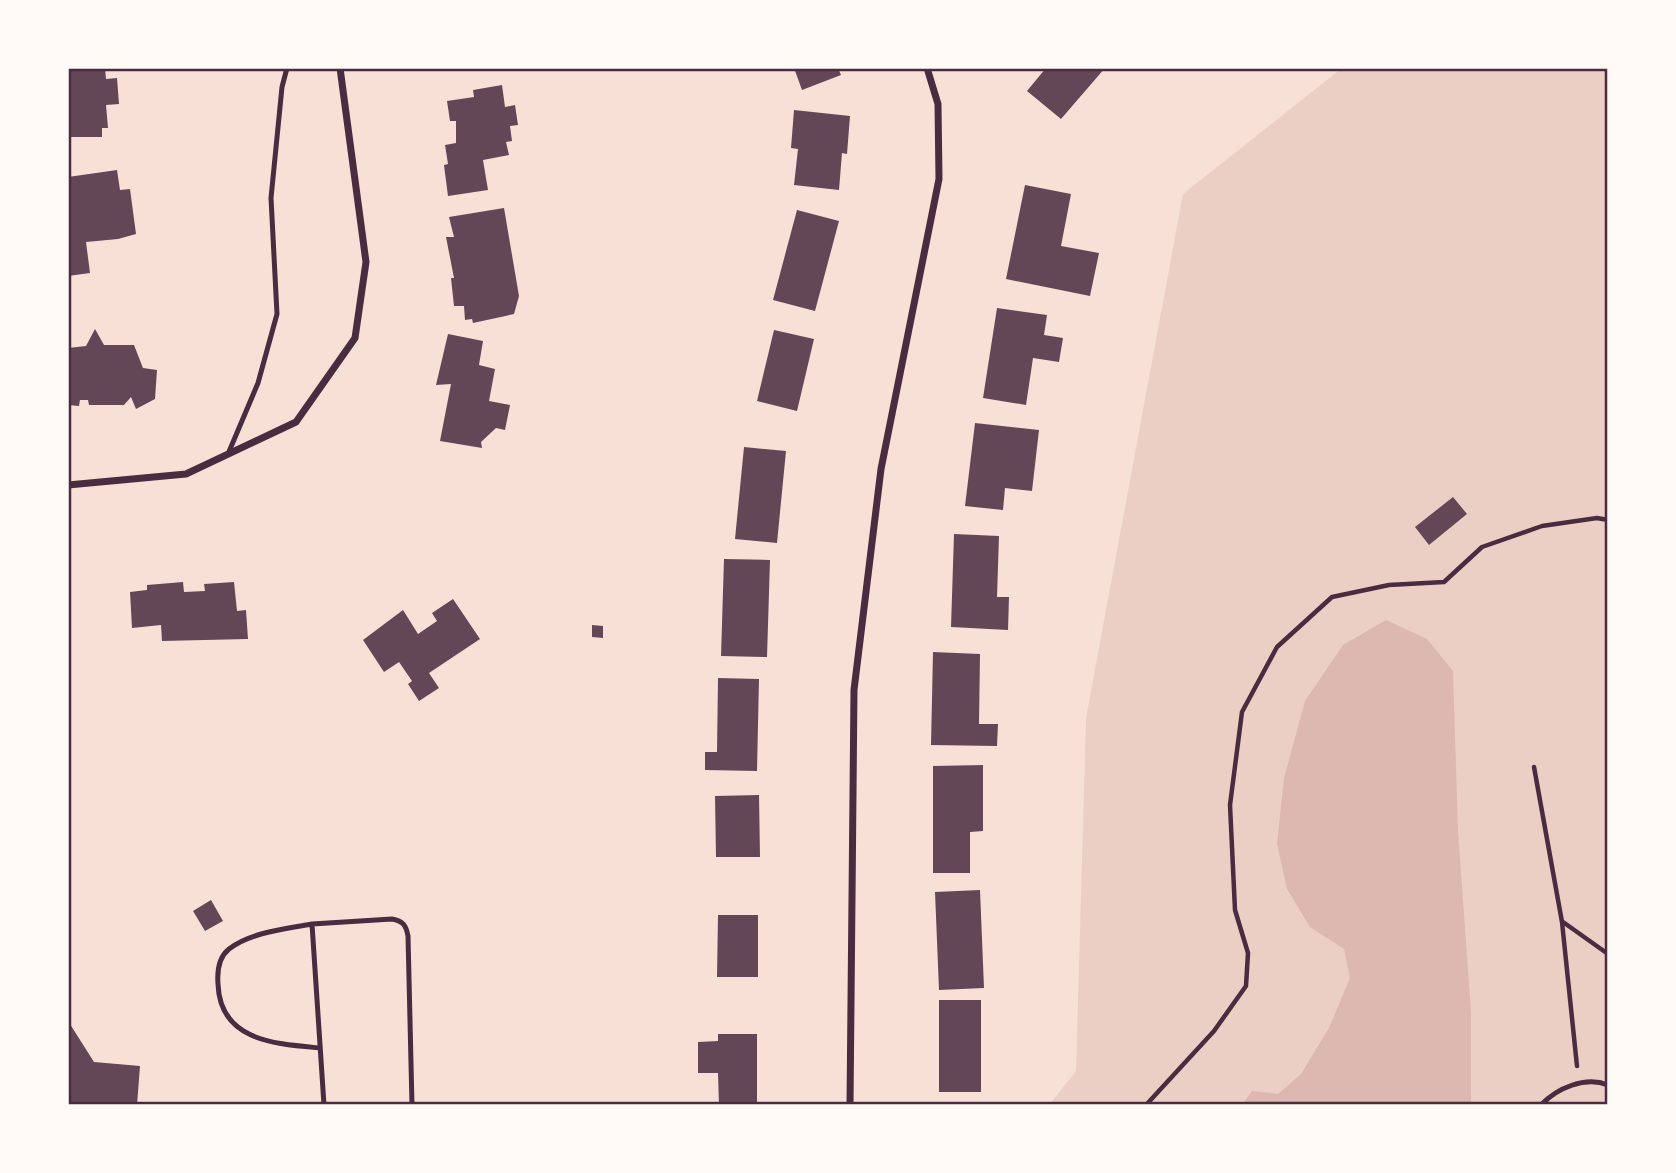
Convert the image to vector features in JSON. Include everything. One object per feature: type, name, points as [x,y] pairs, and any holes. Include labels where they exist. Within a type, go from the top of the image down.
[{"type":"street","points":[[68,485],[186,474],[296,422],[355,338],[366,262],[340,68]]},
{"type":"street","points":[[850,1105],[854,690],[881,469],[939,179],[938,104],[928,68]]},
{"type":"lane","points":[[228,454],[258,383],[277,314],[271,198],[282,87],[287,68]]},
{"type":"lane","points":[[320,1048],[272,1043],[239,1029],[222,1010],[218,984],[218,969],[222,957],[227,950],[260,936],[312,924],[392,919],[402,921],[408,936],[412,1105]]},
{"type":"lane","points":[[312,924],[324,1105]]},
{"type":"lane","points":[[1541,1105],[1564,1087],[1597,1081],[1608,1085]]},
{"type":"path","points":[[1146,1105],[1214,1031],[1246,986],[1248,953],[1235,910],[1230,805],[1242,712],[1277,647],[1332,597],[1389,584],[1444,582],[1482,547],[1542,526],[1597,518],[1608,520]]},
{"type":"path","points":[[1534,767],[1562,922],[1579,1084]]},
{"type":"path","points":[[1562,922],[1608,954]]},
{"type":"shaded area","points":[[1342,68],[1608,68],[1608,1105],[1049,1105],[1076,1071],[1086,718],[1183,194]]},
{"type":"shaded area","points":[[1386,620],[1427,639],[1453,671],[1458,831],[1471,1012],[1471,1105],[1242,1105],[1252,1091],[1278,1094],[1301,1074],[1329,1028],[1350,978],[1344,949],[1310,927],[1287,889],[1277,844],[1284,778],[1305,701],[1343,645]]},
{"type":"building","points":[[68,68],[105,68],[106,79],[117,78],[119,104],[106,105],[108,128],[102,128],[102,137],[68,137]]},
{"type":"building","points":[[794,68],[838,68],[841,75],[802,90]]},
{"type":"building","points":[[1046,68],[1105,68],[1061,119],[1027,91]]},
{"type":"building","points":[[502,85],[505,107],[515,105],[518,125],[510,126],[512,141],[506,142],[509,155],[483,160],[488,190],[448,196],[444,165],[448,164],[445,145],[456,143],[456,121],[450,121],[447,101],[474,97],[473,90]]},
{"type":"building","points":[[794,110],[850,116],[847,154],[842,153],[839,190],[794,185],[798,149],[791,148]]},
{"type":"building","points":[[117,170],[120,190],[130,189],[136,234],[86,242],[90,273],[68,276],[68,194],[71,194],[68,177]]},
{"type":"building","points":[[1025,185],[1071,194],[1061,246],[1099,253],[1090,296],[1006,279]]},
{"type":"building","points":[[504,208],[519,296],[514,314],[473,323],[472,319],[465,320],[464,306],[454,306],[451,278],[454,278],[446,237],[454,237],[449,217]]},
{"type":"building","points":[[797,210],[839,221],[815,311],[773,300]]},
{"type":"building","points":[[997,308],[1047,315],[1044,335],[1063,338],[1059,362],[1033,358],[1026,405],[983,398]]},
{"type":"building","points":[[95,329],[104,345],[134,345],[143,368],[157,370],[155,399],[136,409],[131,397],[124,405],[89,405],[88,400],[80,400],[79,406],[68,405],[68,348],[86,346]]},
{"type":"building","points":[[774,330],[814,339],[797,411],[757,401]]},
{"type":"building","points":[[448,334],[483,341],[479,365],[495,369],[489,401],[510,405],[505,430],[496,428],[481,442],[482,448],[440,441],[451,384],[436,385]]},
{"type":"building","points":[[975,423],[1039,430],[1032,491],[1005,488],[1003,510],[965,506]]},
{"type":"building","points":[[744,447],[786,451],[777,543],[735,539]]},
{"type":"building","points":[[1453,497],[1467,514],[1429,545],[1415,527]]},
{"type":"building","points":[[954,534],[999,536],[997,597],[1009,597],[1008,630],[951,627]]},
{"type":"building","points":[[724,559],[770,560],[767,657],[721,656]]},
{"type":"building","points":[[183,582],[184,592],[205,591],[204,584],[234,582],[237,611],[246,610],[248,639],[162,641],[161,625],[132,628],[130,592],[147,590],[147,585]]},
{"type":"building","points":[[453,599],[480,639],[429,673],[439,688],[419,701],[408,684],[412,681],[399,662],[384,672],[363,640],[403,610],[418,634],[437,621],[432,613]]},
{"type":"building","points":[[592,625],[603,626],[603,638],[592,637]]},
{"type":"building","points":[[933,652],[980,654],[979,724],[998,724],[997,746],[931,745]]},
{"type":"building","points":[[718,678],[759,679],[757,771],[705,770],[705,752],[717,752]]},
{"type":"building","points":[[983,765],[983,831],[970,832],[970,873],[933,873],[933,766]]},
{"type":"building","points":[[759,795],[760,857],[716,857],[715,796]]},
{"type":"building","points":[[980,890],[984,988],[939,990],[935,892]]},
{"type":"building","points":[[211,900],[223,921],[205,931],[193,911]]},
{"type":"building","points":[[718,915],[758,915],[758,977],[717,977]]},
{"type":"building","points":[[939,1000],[981,1000],[981,1092],[939,1092]]},
{"type":"building","points":[[68,1021],[94,1062],[140,1066],[137,1105],[68,1105]]},
{"type":"building","points":[[718,1034],[757,1034],[757,1105],[719,1105],[718,1073],[698,1073],[698,1042],[718,1041]]}]
